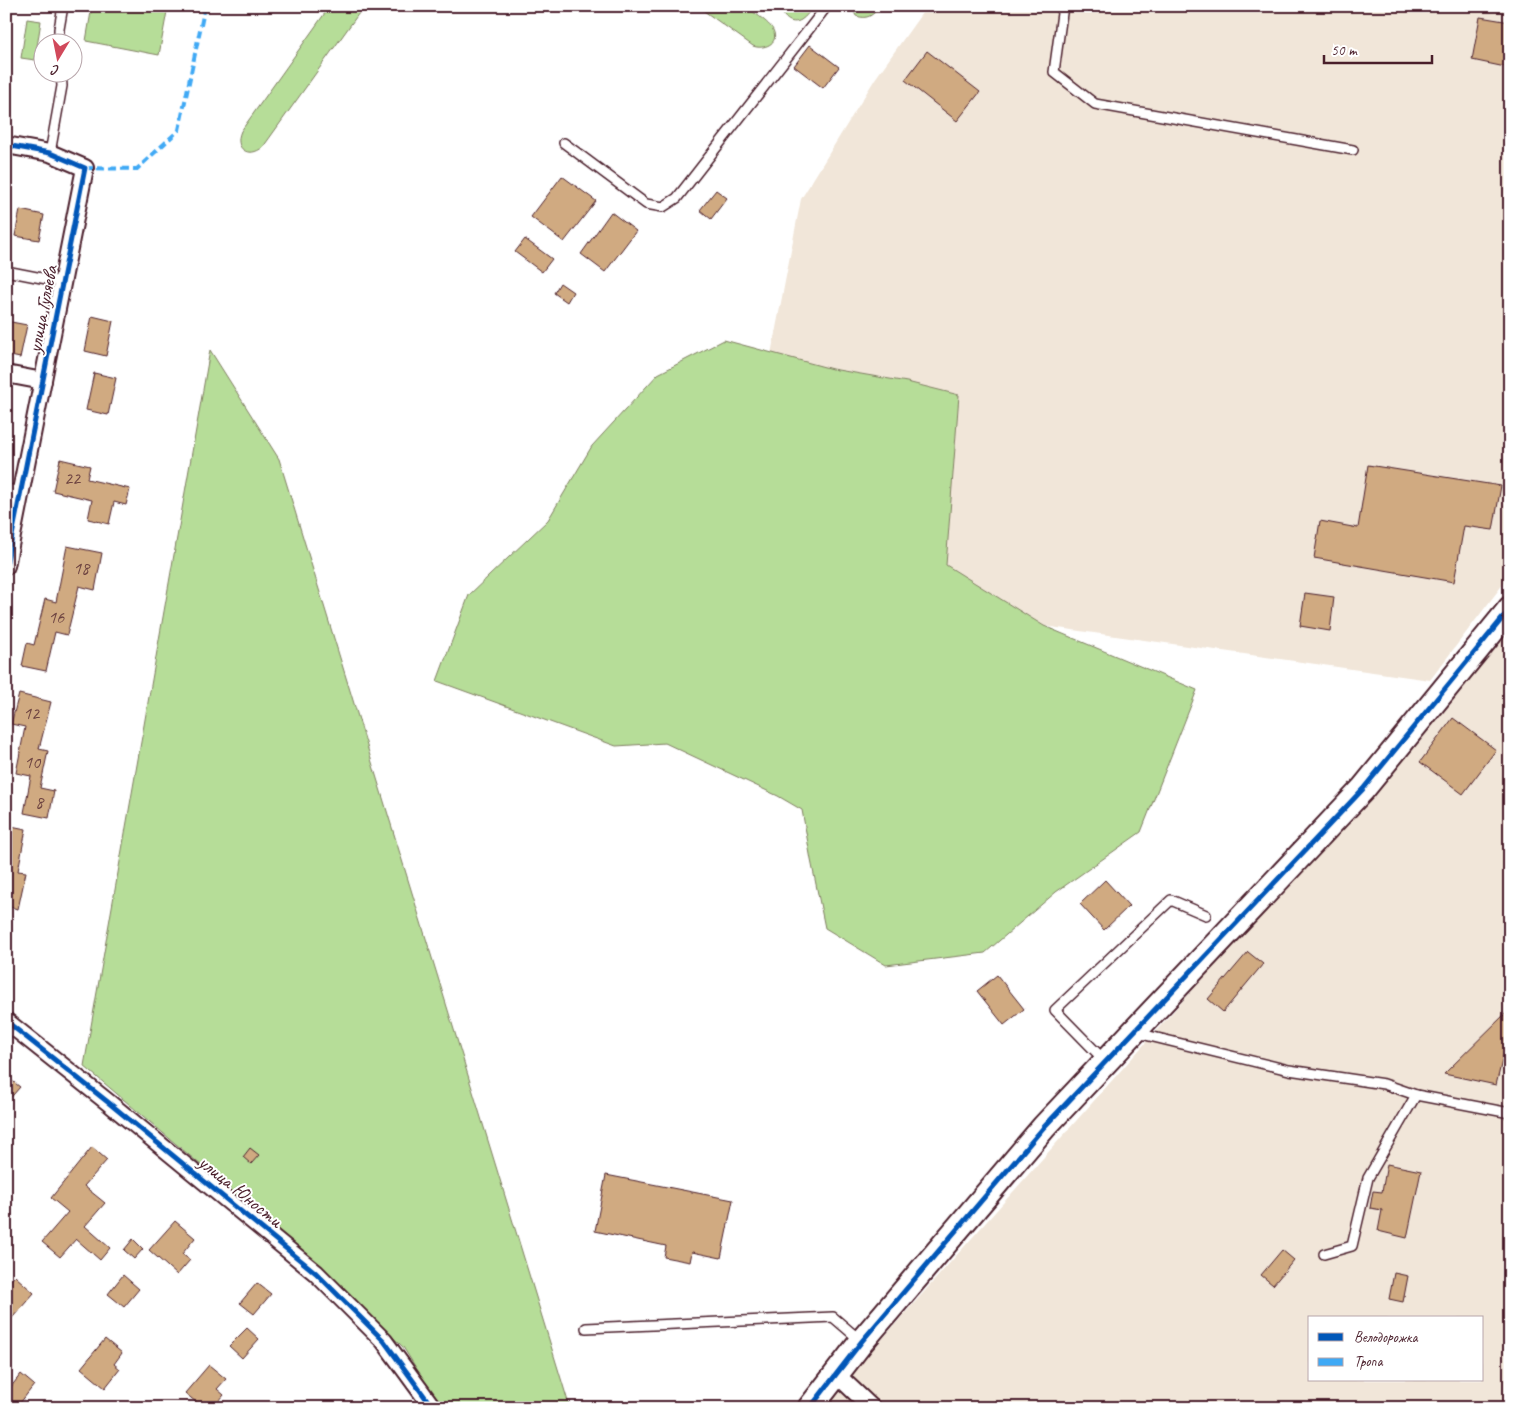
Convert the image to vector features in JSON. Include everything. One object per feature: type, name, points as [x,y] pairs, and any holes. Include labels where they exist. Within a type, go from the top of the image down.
[{"type":"street","name":"улица Гуляева","points":[[6,145],[50,153],[85,168],[42,381],[14,491],[6,566]]},
{"type":"street","points":[[6,374],[42,381]]},
{"type":"street","points":[[810,1408],[862,1341],[1044,1127],[1363,789],[1510,609]]},
{"type":"street","name":"улица Юности","points":[[6,1021],[163,1146],[316,1273],[384,1340],[434,1408]]},
{"type":"street","points":[[836,1374],[872,1408]]},
{"type":"lane","points":[[59,32],[63,6]]},
{"type":"lane","points":[[564,143],[646,204],[663,207],[677,198],[827,6]]},
{"type":"lane","points":[[1063,6],[1054,72],[1095,104],[1353,150]]},
{"type":"lane","points":[[50,153],[62,82]]},
{"type":"lane","points":[[6,270],[62,282]]},
{"type":"lane","points":[[1106,1062],[1055,1010],[1171,900],[1206,915]]},
{"type":"lane","points":[[1135,1032],[1289,1070],[1384,1084],[1416,1095],[1510,1113]]},
{"type":"lane","points":[[1324,1254],[1352,1246],[1368,1178],[1416,1095]]},
{"type":"lane","points":[[586,1328],[833,1317],[862,1341]]},
{"type":"shaded area","points":[[927,6],[1510,6],[1510,575],[1430,680],[1044,626],[946,565],[959,395],[907,382],[832,369],[771,354],[801,199],[875,79]]},
{"type":"shaded area","points":[[1510,628],[1510,1408],[827,1408],[867,1356],[1381,778]]},
{"type":"green space","points":[[92,6],[168,6],[159,55],[86,41]]},
{"type":"green space","points":[[330,6],[364,6],[263,147],[253,152],[244,150],[239,143],[241,131]]},
{"type":"green space","points":[[697,6],[743,6],[768,24],[775,35],[774,39],[766,46],[753,46]]},
{"type":"green space","points":[[781,6],[813,6],[803,19],[794,22],[785,17]]},
{"type":"green space","points":[[851,6],[880,6],[872,14],[864,17],[856,16]]},
{"type":"green space","points":[[27,19],[41,21],[39,32],[32,32],[32,60],[21,58]]},
{"type":"green space","points":[[724,340],[832,369],[907,382],[959,395],[946,565],[1044,626],[1197,690],[1141,832],[1056,892],[985,953],[886,965],[825,928],[802,810],[778,796],[665,743],[616,746],[437,681],[469,595],[548,520],[592,446],[658,374]]},
{"type":"green space","points":[[210,350],[279,459],[570,1408],[441,1408],[403,1347],[321,1267],[84,1066]]},
{"type":"building","points":[[1480,17],[1510,22],[1510,68],[1472,60]]},
{"type":"building","points":[[810,45],[839,67],[823,88],[794,66]]},
{"type":"building","points":[[927,51],[980,92],[957,121],[905,80]]},
{"type":"building","points":[[562,176],[596,201],[564,242],[531,217]]},
{"type":"building","points":[[716,190],[727,198],[711,219],[700,210]]},
{"type":"building","points":[[20,210],[44,215],[39,240],[15,236]]},
{"type":"building","points":[[611,212],[636,231],[605,272],[581,254]]},
{"type":"building","points":[[525,239],[552,259],[542,272],[515,252]]},
{"type":"building","points":[[560,283],[573,292],[567,302],[554,293]]},
{"type":"building","points":[[92,316],[113,321],[106,356],[85,351]]},
{"type":"building","points":[[6,321],[27,325],[20,358],[6,355]]},
{"type":"building","points":[[94,373],[116,378],[108,415],[86,410]]},
{"type":"building","points":[[60,459],[90,466],[87,479],[130,489],[126,505],[114,502],[109,524],[88,519],[92,500],[53,491]]},
{"type":"building","points":[[1368,465],[1501,486],[1493,530],[1464,526],[1454,582],[1314,558],[1320,521],[1358,528]]},
{"type":"building","points":[[67,546],[102,553],[95,590],[79,586],[67,635],[55,632],[46,671],[22,666],[27,643],[34,645],[45,599],[56,602]]},
{"type":"building","points":[[1305,593],[1334,597],[1330,631],[1300,626]]},
{"type":"building","points":[[19,694],[51,702],[39,749],[48,751],[40,788],[54,791],[49,818],[24,813],[31,776],[16,773],[25,727],[11,724]]},
{"type":"building","points":[[1453,718],[1496,750],[1463,794],[1420,762]]},
{"type":"building","points":[[6,825],[26,829],[18,871],[26,872],[18,909],[6,906]]},
{"type":"building","points":[[1105,880],[1129,906],[1104,930],[1080,904]]},
{"type":"building","points":[[1248,952],[1263,964],[1223,1012],[1208,999]]},
{"type":"building","points":[[997,975],[1024,1009],[1004,1025],[977,991]]},
{"type":"building","points":[[1510,1009],[1510,1028],[1496,1085],[1444,1074]]},
{"type":"building","points":[[6,1076],[20,1087],[6,1103]]},
{"type":"building","points":[[92,1147],[107,1160],[84,1186],[105,1203],[85,1226],[110,1248],[100,1260],[76,1239],[60,1257],[42,1242],[68,1212],[51,1198]]},
{"type":"building","points":[[250,1148],[259,1155],[251,1164],[243,1157]]},
{"type":"building","points":[[1387,1164],[1421,1171],[1407,1238],[1378,1231],[1382,1210],[1370,1208],[1373,1191],[1382,1192]]},
{"type":"building","points":[[606,1175],[733,1200],[721,1258],[692,1252],[690,1262],[664,1257],[666,1246],[595,1231]]},
{"type":"building","points":[[175,1221],[195,1238],[182,1254],[190,1260],[177,1275],[149,1250]]},
{"type":"building","points":[[133,1239],[143,1249],[134,1259],[124,1250]]},
{"type":"building","points":[[1282,1250],[1294,1260],[1273,1285],[1261,1275]]},
{"type":"building","points":[[1394,1273],[1408,1276],[1403,1302],[1389,1299]]},
{"type":"building","points":[[123,1275],[139,1289],[124,1307],[108,1294]]},
{"type":"building","points":[[15,1276],[34,1293],[6,1325],[6,1285]]},
{"type":"building","points":[[257,1283],[271,1294],[254,1314],[240,1303]]},
{"type":"building","points":[[247,1328],[259,1339],[242,1358],[229,1346]]},
{"type":"building","points":[[105,1339],[122,1353],[114,1364],[120,1369],[105,1388],[81,1368]]},
{"type":"building","points":[[209,1365],[226,1379],[217,1389],[224,1395],[213,1408],[203,1408],[185,1393]]},
{"type":"building","points":[[21,1374],[34,1385],[17,1407],[6,1398],[6,1393]]},
{"type":"marked path","points":[[85,168],[137,169],[179,130],[205,6]]},
{"type":"cycle path","points":[[6,145],[50,153],[85,168],[6,566]]},
{"type":"cycle path","points":[[810,1408],[862,1341],[1044,1127],[1363,789],[1510,609]]},
{"type":"cycle path","points":[[6,1021],[316,1273],[384,1341],[433,1408]]}]
